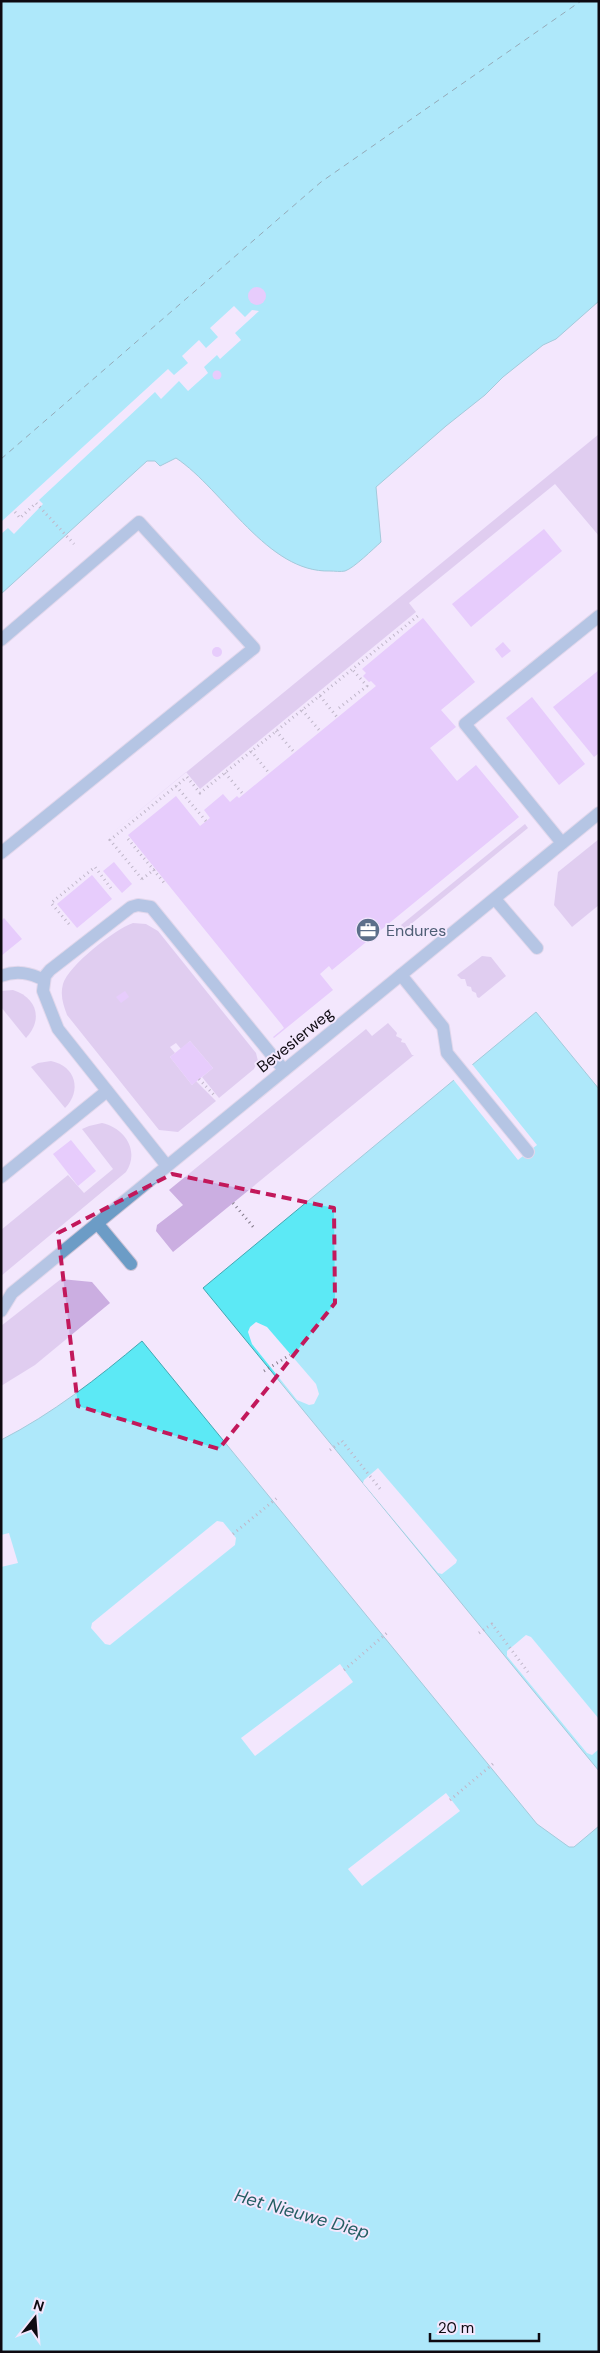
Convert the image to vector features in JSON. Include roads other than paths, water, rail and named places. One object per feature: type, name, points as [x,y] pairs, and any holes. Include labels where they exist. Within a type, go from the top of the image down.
[{"type":"street","points":[[1,640],[139,522],[254,648],[1,853]]},
{"type":"street","points":[[562,844],[465,724],[599,616]]},
{"type":"street","name":"Bevesierweg","points":[[1,1311],[6,1295],[98,1223],[599,814]]},
{"type":"street","points":[[495,898],[537,948]]},
{"type":"street","points":[[167,1166],[58,1029],[44,991],[44,980],[50,970],[84,942],[128,909],[138,905],[146,905],[158,914],[284,1070]]},
{"type":"street","points":[[1,976],[21,972],[33,974],[44,980]]},
{"type":"street","points":[[401,975],[443,1027],[447,1053],[528,1152]]},
{"type":"street","points":[[1,1177],[108,1091]]},
{"type":"street","points":[[98,1223],[131,1264]]},
{"type":"water","points":[[1,1],[599,1],[599,301],[556,339],[543,345],[503,377],[485,395],[376,487],[381,542],[345,571],[307,568],[286,559],[266,545],[194,472],[176,458],[160,466],[155,461],[147,461],[1,594]]},
{"type":"water","points":[[536,1012],[599,1089],[599,1771],[203,1288]]},
{"type":"water","name":"Het Nieuwe Diep","points":[[142,1341],[537,1824],[569,1847],[574,1847],[599,1826],[599,2352],[1,2352],[1,1440],[38,1419],[74,1395]]},
{"type":"place","name":"Endures","points":[[368,930]]}]
